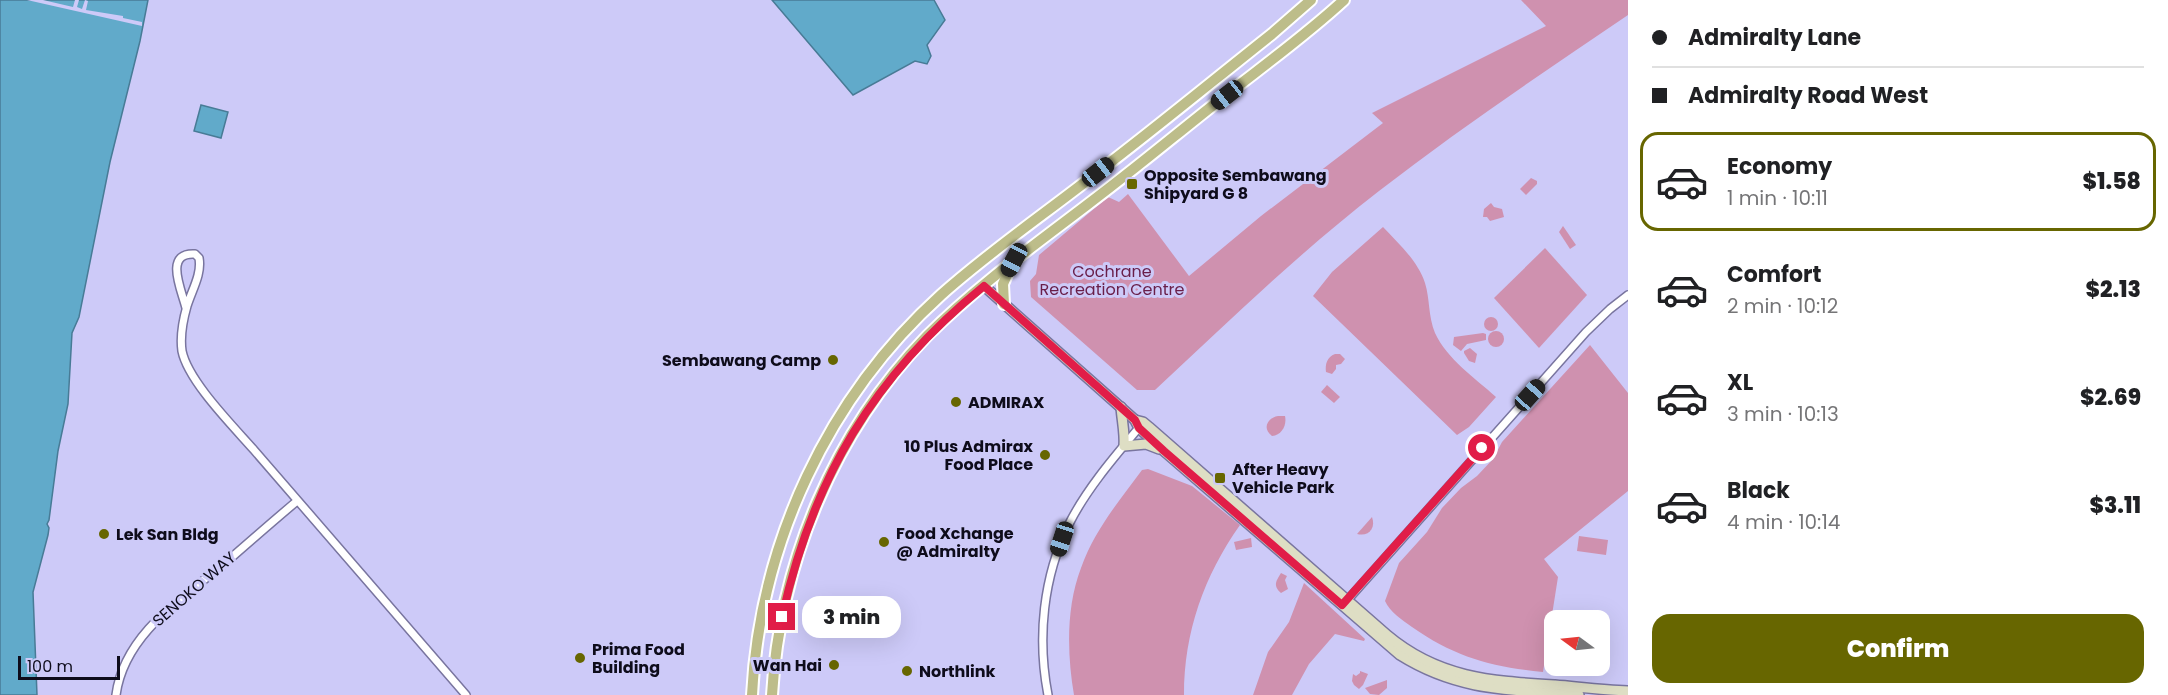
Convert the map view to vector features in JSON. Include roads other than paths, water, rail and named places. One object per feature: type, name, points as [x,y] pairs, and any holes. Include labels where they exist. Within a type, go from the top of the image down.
[{"type":"main road","points":[[752,695],[757,639],[766,595],[792,510],[812,466],[840,416],[883,357],[919,317],[956,284],[1272,34],[1311,0]]},
{"type":"main road","points":[[771,695],[776,651],[789,585],[803,538],[824,486],[859,423],[899,368],[927,336],[1014,260],[1180,133],[1344,0]]},
{"type":"main road","points":[[1004,304],[1003,284],[1014,260]]},
{"type":"main road","points":[[956,284],[978,280],[1121,408],[1345,602],[1400,655],[1448,679],[1487,688],[1579,695]]},
{"type":"main road","points":[[1121,408],[1122,427],[1125,432],[1124,446],[1146,444],[1164,451]]},
{"type":"main road","points":[[1139,423],[1164,451],[1345,602],[1401,647],[1439,668],[1490,680],[1628,691]]},
{"type":"street","points":[[186,308],[177,276],[177,266],[179,257],[195,254],[199,258],[199,270],[186,308],[181,334],[182,351],[190,371],[297,501],[466,695]]},
{"type":"street","points":[[1345,602],[1586,332],[1628,295]]},
{"type":"street","points":[[1048,695],[1042,662],[1042,633],[1044,605],[1054,562],[1070,522],[1090,490],[1139,423]]},
{"type":"street","name":"SENOKO WAY","points":[[116,695],[119,679],[129,656],[150,626],[297,501]]},
{"type":"water","points":[[0,0],[148,0],[110,162],[79,317],[72,333],[68,404],[58,451],[47,524],[48,535],[33,592],[37,695],[0,695]]},
{"type":"water","points":[[772,0],[934,0],[945,20],[927,45],[931,56],[927,64],[915,61],[853,95]]},
{"type":"water","points":[[201,105],[228,112],[221,138],[194,131]]},
{"type":"place","name":"Opposite Sembawang Shipyard G 8","points":[[1132,184]]},
{"type":"place","name":"Sembawang Camp","points":[[833,360]]},
{"type":"place","name":"ADMIRAX","points":[[956,402]]},
{"type":"place","name":"10 Plus Admirax Food Place","points":[[1045,455]]},
{"type":"place","name":"After Heavy Vehicle Park","points":[[1220,478]]},
{"type":"place","name":"Lek San Bldg","points":[[104,534]]},
{"type":"place","name":"Food Xchange @ Admiralty","points":[[884,542]]},
{"type":"place","name":"Prima Food Building","points":[[580,658]]},
{"type":"place","name":"Wan Hai","points":[[834,665]]},
{"type":"place","name":"Northlink","points":[[907,671]]},
{"type":"park label","name":"Cochrane Recreation Centre","points":[[1112,280]]}]
